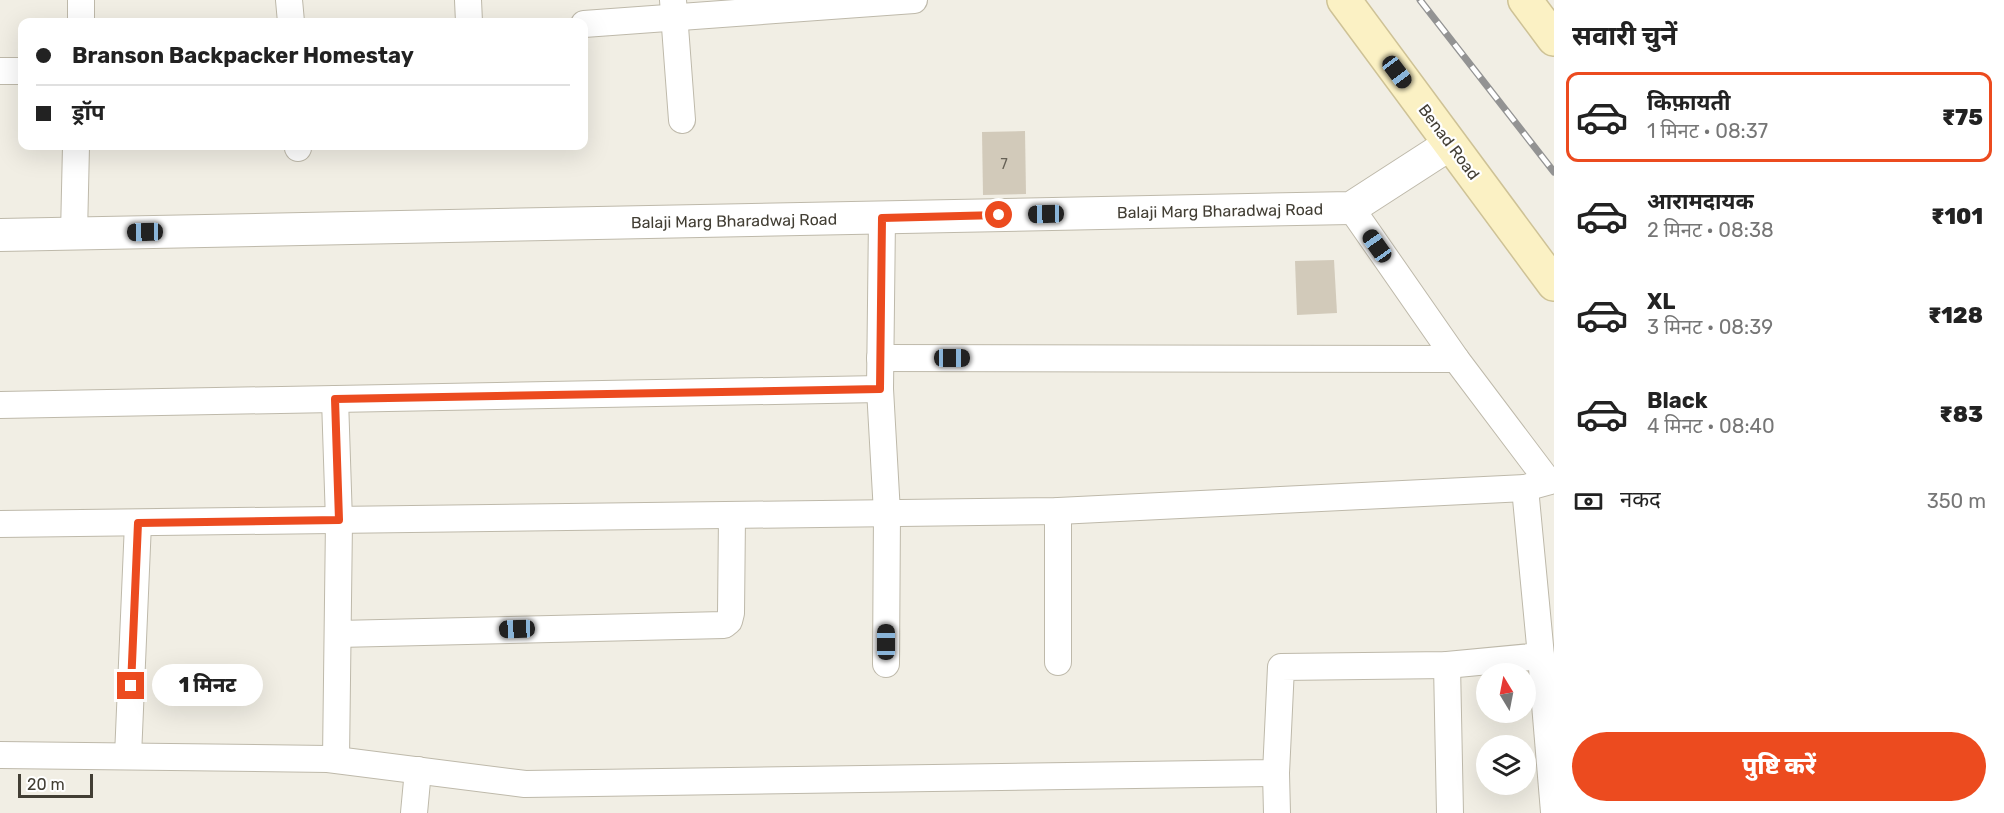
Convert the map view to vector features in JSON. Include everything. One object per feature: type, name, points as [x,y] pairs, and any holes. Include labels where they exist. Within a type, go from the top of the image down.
[{"type":"main road","name":"Benad Road","points":[[1344,0],[1554,284]]},
{"type":"main road","points":[[1525,0],[1554,39]]},
{"type":"street","points":[[81,0],[81,18]]},
{"type":"street","points":[[289,0],[291,18]]},
{"type":"street","points":[[468,0],[469,18]]},
{"type":"street","points":[[588,23],[673,9],[914,0]]},
{"type":"street","points":[[673,9],[682,120]]},
{"type":"street","points":[[0,71],[18,71]]},
{"type":"street","points":[[1450,144],[1351,208],[1542,483],[1541,656],[1554,813]]},
{"type":"street","points":[[74,234],[76,150]]},
{"type":"street","name":"Balaji Marg Bharadwaj Road","points":[[0,235],[1351,208]]},
{"type":"street","points":[[882,218],[880,389],[887,513],[886,664]]},
{"type":"street","points":[[880,358],[1456,359]]},
{"type":"street","points":[[0,405],[880,389]]},
{"type":"street","points":[[335,399],[339,520],[336,759]]},
{"type":"street","points":[[0,524],[1058,511],[1542,483]]},
{"type":"street","points":[[1058,511],[1058,662]]},
{"type":"street","points":[[338,634],[724,625],[729,621],[731,613],[732,516]]},
{"type":"street","points":[[128,756],[138,523]]},
{"type":"street","points":[[1277,813],[1275,773],[1281,667],[1447,666],[1541,656]]},
{"type":"street","points":[[1447,666],[1450,813]]},
{"type":"street","points":[[0,755],[336,759],[525,784],[1275,773]]},
{"type":"street","points":[[414,813],[418,770]]},
{"type":"building","points":[[1025,131],[1026,194],[983,195],[982,132]]},
{"type":"building","points":[[1334,260],[1337,313],[1297,315],[1295,261]]},
{"type":"railway","points":[[1420,0],[1554,172]]},
{"type":"route","points":[[131,686],[138,523],[339,520],[335,399],[880,389],[882,218],[999,215]]}]
